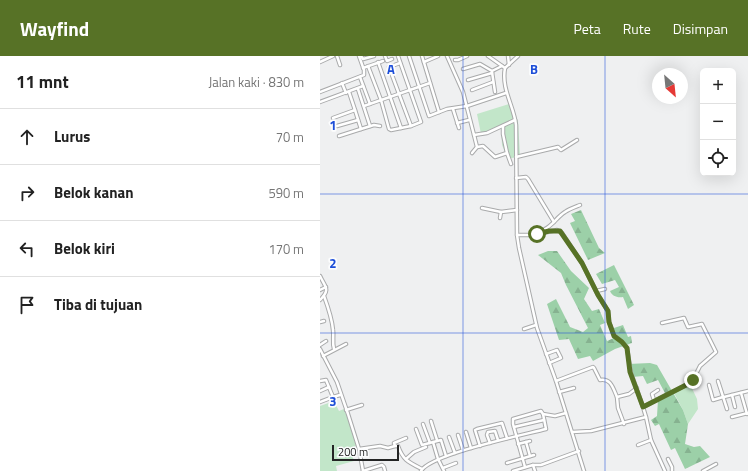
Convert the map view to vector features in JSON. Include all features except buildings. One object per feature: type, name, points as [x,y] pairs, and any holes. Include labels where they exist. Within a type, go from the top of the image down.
[{"type":"street","points":[[320,62],[333,56]]},
{"type":"street","points":[[337,56],[340,65]]},
{"type":"street","points":[[360,56],[363,59],[374,56]]},
{"type":"street","points":[[320,92],[360,77],[364,74],[360,56]]},
{"type":"street","points":[[385,56],[387,61],[392,60]]},
{"type":"street","points":[[368,66],[381,100],[389,130],[411,126],[421,122],[398,56]]},
{"type":"street","points":[[409,56],[428,116],[467,106],[506,93]]},
{"type":"street","points":[[422,56],[439,112]]},
{"type":"street","points":[[424,62],[438,56]]},
{"type":"street","points":[[447,56],[458,80],[467,106],[469,120],[477,148]]},
{"type":"street","points":[[455,60],[467,56]]},
{"type":"street","points":[[488,56],[505,68]]},
{"type":"street","points":[[518,56],[509,59],[505,68],[504,80],[506,93],[513,109],[515,120],[517,235],[526,285],[536,325],[556,381],[584,471]]},
{"type":"street","points":[[363,68],[383,61]]},
{"type":"street","points":[[378,62],[401,128]]},
{"type":"street","points":[[400,63],[389,67],[411,126]]},
{"type":"street","points":[[463,69],[480,64],[492,72],[495,92]]},
{"type":"street","points":[[468,80],[492,72],[502,66]]},
{"type":"street","points":[[360,77],[370,104]]},
{"type":"street","points":[[472,90],[494,82]]},
{"type":"street","points":[[342,83],[355,110],[361,129]]},
{"type":"street","points":[[364,106],[430,83]]},
{"type":"street","points":[[320,102],[363,86]]},
{"type":"street","points":[[358,89],[370,126]]},
{"type":"street","points":[[453,109],[459,128]]},
{"type":"street","points":[[333,118],[355,110]]},
{"type":"street","points":[[337,126],[358,120]]},
{"type":"street","points":[[457,123],[469,120]]},
{"type":"street","points":[[474,136],[487,133],[515,120]]},
{"type":"street","points":[[339,136],[370,126],[380,126]]},
{"type":"street","points":[[503,126],[502,134],[506,153],[511,164]]},
{"type":"street","points":[[516,157],[558,147],[561,150],[577,140]]},
{"type":"street","points":[[472,153],[477,148],[483,146],[495,157],[506,153]]},
{"type":"street","points":[[516,178],[526,177],[528,179],[554,222]]},
{"type":"street","points":[[544,233],[545,229],[564,212],[580,205]]},
{"type":"street","points":[[482,208],[501,212],[517,210]]},
{"type":"street","points":[[500,218],[501,212]]},
{"type":"street","points":[[517,235],[533,236],[557,230],[562,233],[582,263],[608,311],[609,322],[614,336],[627,348],[630,372],[643,407],[651,440],[665,471]]},
{"type":"street","points":[[320,276],[326,287],[326,292],[320,300]]},
{"type":"street","points":[[320,290],[326,287]]},
{"type":"street","points":[[596,291],[605,289]]},
{"type":"street","points":[[324,296],[330,311],[333,330],[332,343],[334,349]]},
{"type":"street","points":[[643,407],[654,400],[690,383],[700,366],[716,352],[702,324],[688,327],[684,318],[662,323]]},
{"type":"street","points":[[320,322],[324,321]]},
{"type":"street","points":[[524,329],[536,325]]},
{"type":"street","points":[[320,345],[326,341]]},
{"type":"street","points":[[321,355],[346,344]]},
{"type":"street","points":[[320,349],[321,355],[326,359],[330,368],[350,420],[359,449],[363,471],[382,465],[385,471]]},
{"type":"street","points":[[546,354],[557,350],[561,358],[549,362]]},
{"type":"street","points":[[556,381],[593,367],[600,380],[605,379],[611,383],[617,397],[618,408],[624,424]]},
{"type":"street","points":[[320,381],[326,380],[332,397]]},
{"type":"street","points":[[718,381],[727,409]]},
{"type":"street","points":[[709,385],[713,400],[748,391]]},
{"type":"street","points":[[320,391],[328,387]]},
{"type":"street","points":[[559,392],[574,388]]},
{"type":"street","points":[[617,397],[629,394],[637,388]]},
{"type":"street","points":[[654,400],[652,394],[658,390]]},
{"type":"street","points":[[732,417],[747,414],[741,393]]},
{"type":"street","points":[[320,402],[340,395]]},
{"type":"street","points":[[732,395],[735,407]]},
{"type":"street","points":[[346,410],[362,405]]},
{"type":"street","points":[[525,467],[512,421],[514,418],[542,411],[543,414],[555,416],[566,413]]},
{"type":"street","points":[[395,446],[398,446],[401,454],[406,459],[421,470],[423,467],[438,459],[463,450],[546,429],[543,414]]},
{"type":"street","points":[[572,432],[591,431],[624,424],[646,417]]},
{"type":"street","points":[[514,428],[544,420]]},
{"type":"street","points":[[431,421],[437,440]]},
{"type":"street","points":[[480,446],[475,430],[477,429],[502,423],[507,438]]},
{"type":"street","points":[[423,424],[430,443]]},
{"type":"street","points":[[416,428],[421,444],[423,445],[441,440],[446,456]]},
{"type":"street","points":[[490,443],[487,434],[488,432],[495,431],[498,440]]},
{"type":"street","points":[[466,432],[471,448]]},
{"type":"street","points":[[458,435],[463,450]]},
{"type":"street","points":[[449,437],[455,453]]},
{"type":"street","points":[[395,446],[394,443],[406,438]]},
{"type":"street","points":[[638,445],[651,440]]},
{"type":"street","points":[[518,444],[530,441]]},
{"type":"street","points":[[433,442],[438,459],[443,469],[456,463]]},
{"type":"street","points":[[507,463],[532,455],[526,442]]},
{"type":"street","points":[[359,449],[380,446],[388,448],[395,446]]},
{"type":"street","points":[[406,459],[414,452],[426,447]]},
{"type":"street","points":[[512,471],[533,465],[541,465],[579,451]]},
{"type":"street","points":[[668,459],[672,465],[672,471]]},
{"type":"street","points":[[704,471],[716,464]]},
{"type":"street","points":[[533,465],[534,471]]},
{"type":"green space","points":[[509,104],[518,121],[520,156],[508,159],[502,145],[501,128],[481,134],[477,114]]},
{"type":"green space","points":[[581,210],[599,248],[605,253],[588,260],[570,223],[575,221],[571,214]]},
{"type":"green space","points":[[548,251],[557,251],[571,271],[589,288],[584,299],[592,311],[599,309],[605,323],[600,325],[607,341],[614,338],[611,329],[623,325],[628,337],[631,336],[632,343],[615,349],[593,361],[590,356],[578,359],[569,339],[559,340],[547,304],[556,299],[570,327],[583,332],[588,328],[561,273],[538,255]]},
{"type":"green space","points":[[614,265],[634,305],[628,309],[623,297],[615,296],[610,291],[619,287],[615,280],[602,284],[596,274]]},
{"type":"green space","points":[[650,363],[657,365],[683,410],[688,424],[685,444],[694,447],[700,446],[710,457],[685,469],[675,448],[671,450],[659,424],[655,426],[651,420],[657,416],[658,400],[666,395],[658,380],[647,384],[643,376],[632,377],[628,364]]},
{"type":"green space","points":[[690,384],[697,399],[698,409],[688,424],[683,410],[674,393]]},
{"type":"green space","points":[[334,401],[339,411],[344,409],[349,422],[356,446],[350,448],[354,461],[336,466],[337,471],[320,471],[320,406]]},
{"type":"route","points":[[537,234],[549,231],[560,231],[582,263],[608,311],[609,322],[614,336],[627,348],[630,372],[643,407],[654,400],[690,383],[693,380]]}]
